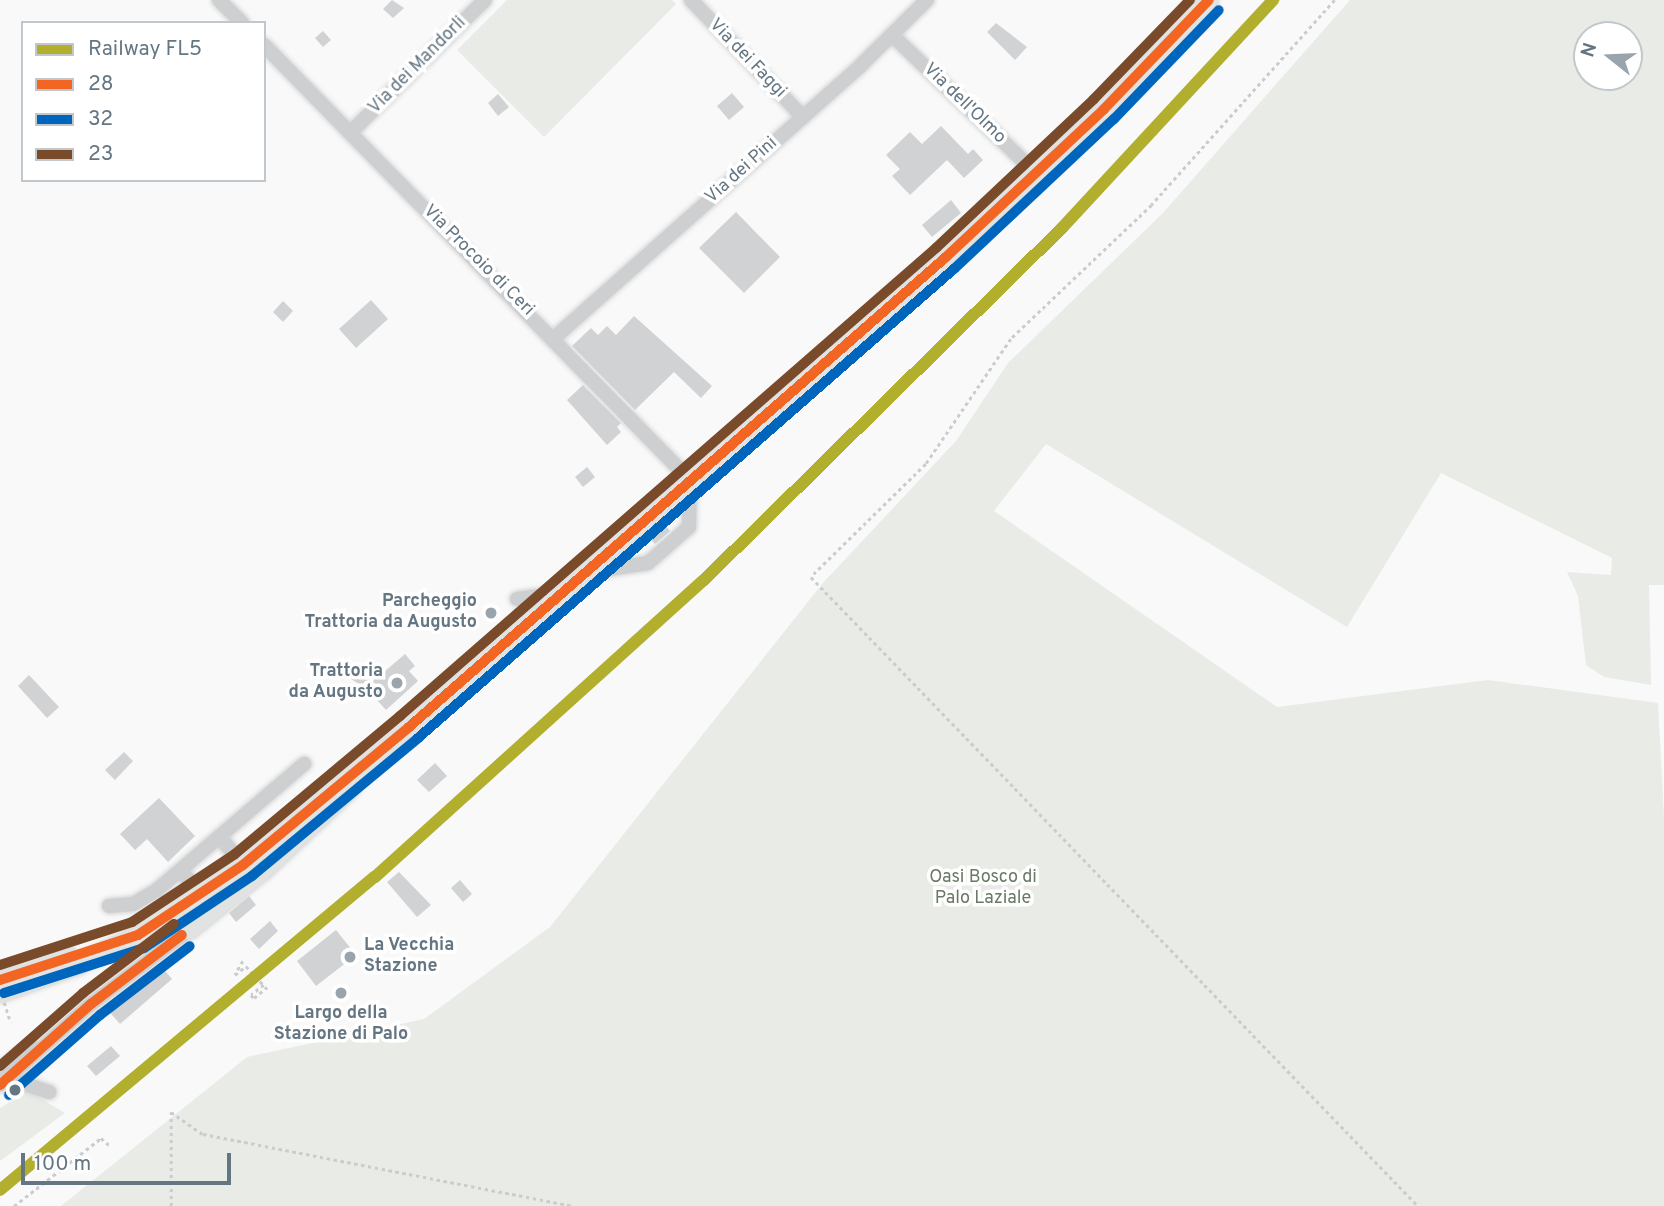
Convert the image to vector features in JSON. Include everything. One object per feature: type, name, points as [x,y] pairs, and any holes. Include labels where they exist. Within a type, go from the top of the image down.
[{"type":"main road","points":[[0,991],[71,967],[138,935],[202,896],[243,865],[409,727],[1036,173],[1209,0]]},
{"type":"main road","points":[[189,930],[306,832],[409,727]]},
{"type":"main road","points":[[0,980],[138,935]]},
{"type":"street","points":[[219,0],[240,21]]},
{"type":"street","name":"Via dei Mandorli","points":[[351,132],[485,0]]},
{"type":"street","name":"Via dei Faggi","points":[[691,0],[803,117]]},
{"type":"street","name":"Via dei Pini","points":[[554,338],[803,117],[927,0]]},
{"type":"street","name":"Via dell'Olmo","points":[[892,35],[1036,173]]},
{"type":"street","name":"Via Procoio di Ceri","points":[[266,47],[554,338],[690,480]]},
{"type":"street","points":[[584,573],[648,563],[669,545],[689,527],[690,480]]},
{"type":"street","points":[[517,599],[538,596],[548,605]]},
{"type":"street","points":[[108,906],[133,904],[181,871],[304,764]]},
{"type":"street","points":[[220,837],[243,865]]},
{"type":"street","points":[[181,871],[202,896]]},
{"type":"street","points":[[2,1077],[118,981],[189,930]]},
{"type":"street","points":[[2,1077],[50,1092]]},
{"type":"path","points":[[1335,0],[1152,205],[1012,340],[926,464],[811,577],[1418,1206]]},
{"type":"path","points":[[243,961],[235,975],[246,966],[264,985],[251,995],[254,998],[267,987]]},
{"type":"path","points":[[0,991],[11,1022]]},
{"type":"path","points":[[171,1206],[171,1112],[203,1134],[573,1206]]},
{"type":"path","points":[[14,1206],[101,1138],[108,1145]]},
{"type":"green space","points":[[507,0],[672,0],[676,4],[544,137],[457,50]]},
{"type":"green space","name":"Oasi Bosco di Palo Laziale","points":[[1350,0],[1664,0],[1664,585],[1649,585],[1651,685],[1604,677],[1586,665],[1578,596],[1567,572],[1611,575],[1612,558],[1441,473],[1347,627],[1046,444],[994,511],[1277,707],[1488,680],[1658,703],[1664,817],[1664,1206],[61,1206],[247,1057],[424,1019],[550,927],[822,584],[956,441],[1008,363],[1163,213]]},
{"type":"green space","points":[[28,1091],[65,1113],[0,1161],[0,1108]]},
{"type":"building","points":[[392,0],[404,8],[393,18],[383,9]]},
{"type":"building","points":[[996,23],[1027,47],[1015,60],[987,32]]},
{"type":"building","points":[[323,31],[331,40],[323,47],[315,38]]},
{"type":"building","points":[[732,93],[744,107],[729,120],[717,106]]},
{"type":"building","points":[[498,94],[509,107],[498,116],[488,103]]},
{"type":"building","points":[[941,126],[968,154],[973,149],[983,160],[964,178],[947,160],[910,195],[892,176],[900,169],[886,155],[910,132],[922,144]]},
{"type":"building","points":[[951,200],[961,213],[932,237],[922,225]]},
{"type":"building","points":[[736,212],[780,257],[744,293],[699,248]]},
{"type":"building","points":[[371,300],[388,319],[356,348],[339,329]]},
{"type":"building","points":[[283,301],[293,311],[283,322],[273,312]]},
{"type":"building","points":[[634,316],[712,386],[701,398],[674,372],[635,410],[572,346],[591,328],[598,335],[607,326],[616,335]]},
{"type":"building","points":[[583,385],[621,423],[617,427],[621,432],[607,445],[567,400]]},
{"type":"building","points":[[587,467],[595,477],[583,487],[575,477]]},
{"type":"building","points":[[665,525],[670,531],[655,544],[650,539]]},
{"type":"building","name":"Trattoria da Augusto","points":[[405,654],[415,666],[409,671],[418,681],[386,710],[367,689],[351,679],[372,659],[384,672]]},
{"type":"building","points":[[29,675],[59,707],[47,718],[18,686]]},
{"type":"building","points":[[124,752],[133,761],[115,780],[105,770]]},
{"type":"building","points":[[435,763],[447,776],[429,792],[417,780]]},
{"type":"building","points":[[159,798],[195,836],[168,862],[147,839],[135,850],[120,834]]},
{"type":"building","points":[[399,872],[431,905],[417,917],[387,882]]},
{"type":"building","points":[[460,880],[472,894],[463,902],[451,888]]},
{"type":"building","points":[[249,896],[256,905],[236,922],[229,913]]},
{"type":"building","points":[[270,921],[278,931],[259,949],[250,939]]},
{"type":"building","points":[[336,930],[356,955],[316,986],[297,961]]},
{"type":"building","points":[[159,964],[172,979],[120,1024],[105,1007]]},
{"type":"building","points":[[111,1046],[120,1056],[96,1076],[87,1066]]},
{"type":"rail line","name":"FL5","points":[[0,1190],[375,877],[704,580],[1062,228],[1273,0]]},
{"type":"transit line","name":"23","points":[[0,965],[132,922],[235,854],[400,716],[936,248],[1094,99],[1190,0]]},
{"type":"transit line","name":"28","points":[[0,980],[138,935],[243,865],[409,727],[945,258],[1104,109],[1209,0]]},
{"type":"transit line","name":"32","points":[[4,993],[144,948],[252,876],[418,738],[954,269],[1114,119],[1219,10]]},
{"type":"transit line","name":"23","points":[[0,1066],[83,993],[174,924]]},
{"type":"transit line","name":"28","points":[[0,1085],[91,1004],[182,935]]},
{"type":"transit line","name":"32","points":[[9,1095],[100,1015],[190,946]]},
{"type":"place","name":"Parcheggio Trattoria da Augusto","points":[[491,613]]},
{"type":"place","name":"Trattoria da Augusto","points":[[397,683]]},
{"type":"place","name":"La Vecchia Stazione","points":[[350,957]]},
{"type":"place","name":"Largo della Stazione di Palo","points":[[341,993]]}]
